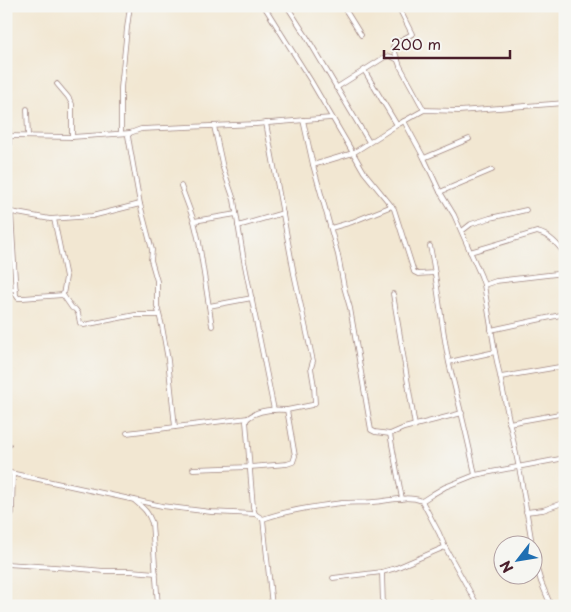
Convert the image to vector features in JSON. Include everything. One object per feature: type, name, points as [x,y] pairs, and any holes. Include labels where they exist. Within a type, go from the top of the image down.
[{"type":"street","points":[[121,133],[121,88],[126,28],[130,6]]},
{"type":"street","points":[[264,6],[311,81],[364,172],[394,209],[414,272],[418,274],[435,272]]},
{"type":"street","points":[[287,6],[369,142]]},
{"type":"street","points":[[343,6],[361,35]]},
{"type":"street","points":[[346,11],[354,6]]},
{"type":"street","points":[[398,6],[412,34],[396,43],[394,47],[398,60],[424,110]]},
{"type":"street","points":[[336,88],[388,56],[398,60]]},
{"type":"street","points":[[364,70],[397,125]]},
{"type":"street","points":[[57,84],[72,104],[72,137]]},
{"type":"street","points":[[313,165],[353,153],[424,110],[459,111],[565,103]]},
{"type":"street","points":[[27,109],[28,136]]},
{"type":"street","points":[[7,111],[8,198]]},
{"type":"street","points":[[8,136],[72,137],[130,133],[141,129],[331,118]]},
{"type":"street","points":[[303,120],[350,308],[371,430],[390,434],[462,413]]},
{"type":"street","points":[[404,121],[462,231],[484,285],[530,534]]},
{"type":"street","points":[[127,433],[248,418],[258,412],[287,410],[315,403],[311,371],[313,361],[294,274],[266,123]]},
{"type":"street","points":[[214,126],[223,168],[234,200],[274,410]]},
{"type":"street","points":[[130,133],[128,136],[140,204],[152,250],[151,260],[157,281],[156,302],[168,360],[175,427]]},
{"type":"street","points":[[424,158],[469,139]]},
{"type":"street","points":[[440,192],[492,170]]},
{"type":"street","points":[[181,186],[199,242],[212,326]]},
{"type":"street","points":[[63,295],[18,298],[16,295],[9,211],[50,220],[92,216],[140,204]]},
{"type":"street","points":[[331,228],[392,206]]},
{"type":"street","points":[[462,231],[471,224],[526,210]]},
{"type":"street","points":[[238,226],[283,213]]},
{"type":"street","points":[[194,222],[236,214]]},
{"type":"street","points":[[54,219],[66,277],[63,295],[78,313],[82,325],[135,315],[159,315]]},
{"type":"street","points":[[470,252],[538,232],[553,240],[565,254]]},
{"type":"street","points":[[430,246],[449,362],[475,476]]},
{"type":"street","points":[[484,285],[496,281],[565,273]]},
{"type":"street","points":[[6,290],[16,290]]},
{"type":"street","points":[[393,294],[415,426]]},
{"type":"street","points":[[209,306],[252,298]]},
{"type":"street","points":[[491,330],[565,314]]},
{"type":"street","points":[[449,362],[495,352]]},
{"type":"street","points":[[501,377],[565,366]]},
{"type":"street","points":[[193,469],[250,467],[293,462],[296,456],[287,410]]},
{"type":"street","points":[[510,423],[565,413]]},
{"type":"street","points":[[248,418],[246,421],[255,514]]},
{"type":"street","points":[[390,434],[402,499]]},
{"type":"street","points":[[422,501],[446,487],[475,476],[565,458]]},
{"type":"street","points":[[6,472],[162,506],[211,512],[255,514],[263,519]]},
{"type":"street","points":[[6,516],[12,513],[13,474]]},
{"type":"street","points":[[263,519],[284,512],[343,503],[415,498],[422,501],[478,606]]},
{"type":"street","points":[[134,499],[144,507],[152,523],[158,606]]},
{"type":"street","points":[[526,512],[543,510],[565,502]]},
{"type":"street","points":[[263,519],[272,606]]},
{"type":"street","points":[[333,578],[382,572],[445,547]]},
{"type":"street","points":[[6,564],[156,573]]},
{"type":"street","points":[[382,572],[383,606]]},
{"type":"street","points":[[542,584],[551,606]]},
{"type":"street","points":[[421,606],[430,601]]}]
